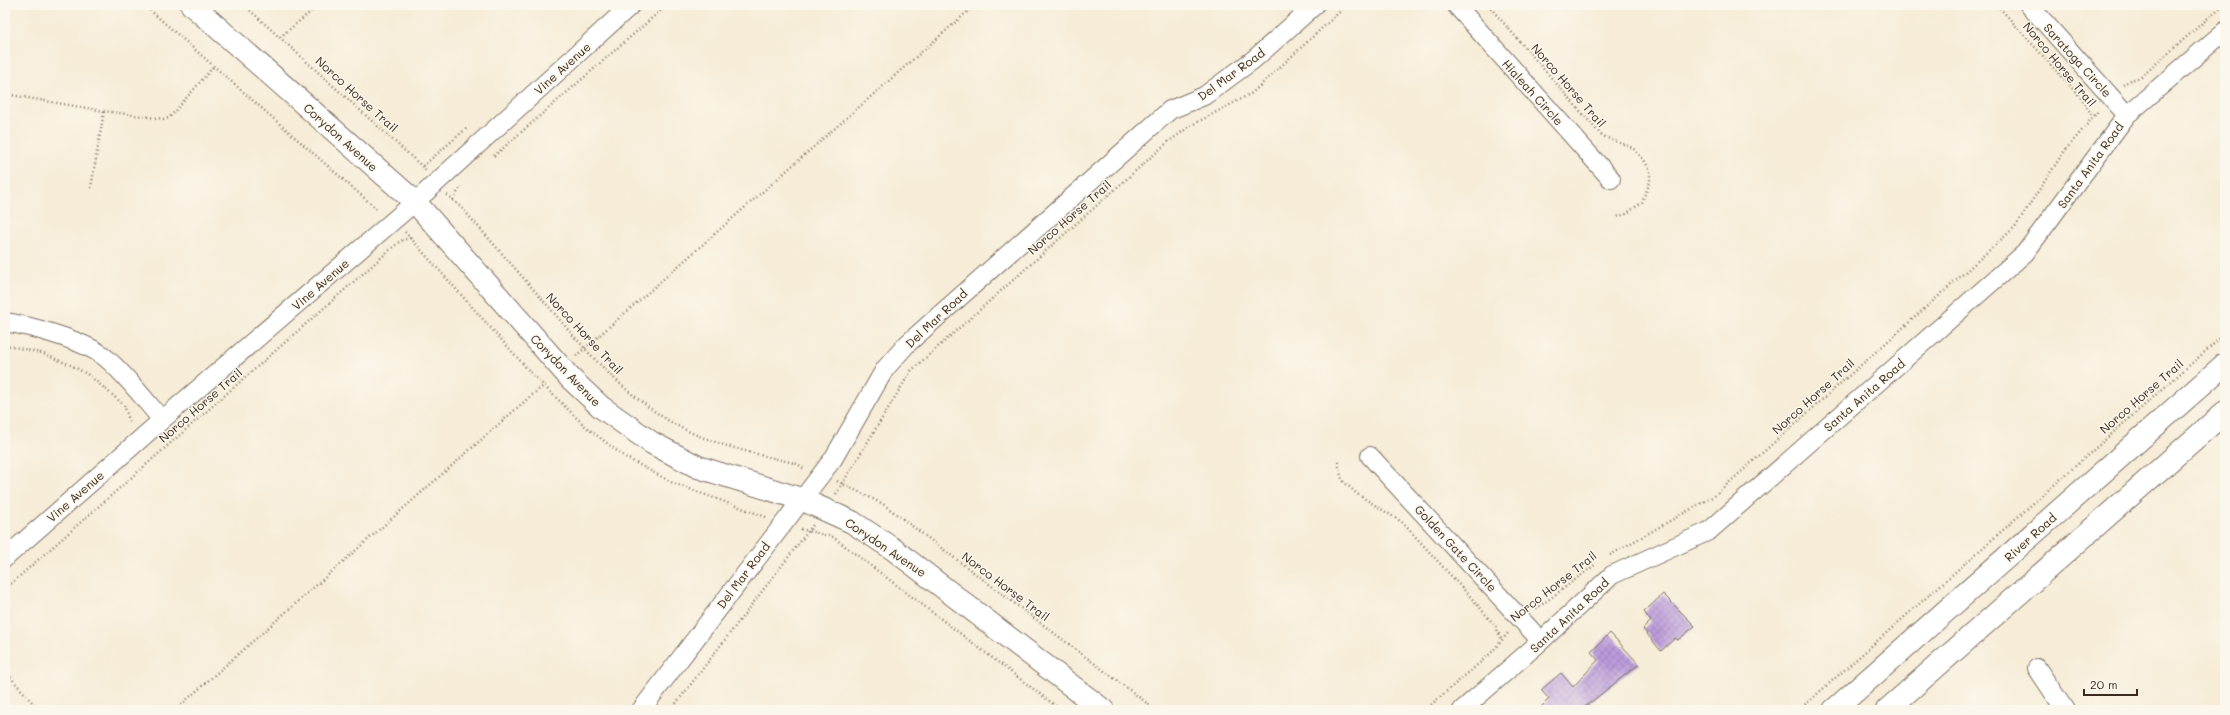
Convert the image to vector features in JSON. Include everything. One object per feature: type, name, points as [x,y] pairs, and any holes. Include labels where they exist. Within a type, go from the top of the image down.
[{"type":"main road","name":"Corydon Avenue","points":[[192,5],[415,202],[571,379],[600,407],[652,443],[698,467],[801,499],[852,522],[893,549],[1103,710]]},
{"type":"main road","name":"River Road","points":[[1834,710],[2225,364]]},
{"type":"main road","points":[[1887,710],[2225,412]]},
{"type":"street","name":"Vine Avenue","points":[[5,558],[162,420],[415,202],[631,5]]},
{"type":"street","name":"Del Mar Road","points":[[641,710],[833,458],[885,368],[907,344],[1170,110],[1204,96],[1254,60],[1315,5]]},
{"type":"street","name":"Hialeah Circle","points":[[1456,5],[1611,179]]},
{"type":"street","name":"Saratoga Circle","points":[[2029,5],[2127,115]]},
{"type":"street","name":"Santa Anita Road","points":[[1462,710],[1541,641],[1612,575],[1710,531],[2025,253],[2127,115],[2225,31]]},
{"type":"street","points":[[5,322],[22,325],[74,342],[105,357],[162,420]]},
{"type":"street","name":"Golden Gate Circle","points":[[1370,456],[1541,641]]},
{"type":"street","points":[[2037,668],[2065,710]]},
{"type":"path","name":"Norco Horse Trail","points":[[244,5],[423,166],[435,184],[461,207],[584,348],[609,375],[636,397],[667,420],[691,432],[722,444],[798,464],[819,476],[843,482],[882,504],[1156,710]]},
{"type":"path","points":[[280,37],[319,5]]},
{"type":"path","points":[[490,160],[667,5]]},
{"type":"path","name":"Norco Horse Trail","points":[[671,710],[795,546],[827,510],[911,371],[1168,142],[1192,125],[1252,93],[1347,5]]},
{"type":"path","name":"Norco Horse Trail","points":[[1488,5],[1602,136],[1633,148],[1644,160],[1650,170],[1650,182],[1642,202],[1634,210],[1616,217]]},
{"type":"path","name":"Norco Horse Trail","points":[[1997,5],[2082,100],[2092,117]]},
{"type":"path","name":"Norco Horse Trail","points":[[1606,557],[1714,496],[1951,285],[2014,227],[2063,153],[2092,117],[2128,81],[2141,77],[2223,5]]},
{"type":"path","points":[[5,94],[104,111],[164,119],[169,118],[214,66]]},
{"type":"path","points":[[91,188],[104,111]]},
{"type":"path","points":[[453,200],[461,185]]},
{"type":"path","name":"Norco Horse Trail","points":[[5,589],[400,242],[410,238]]},
{"type":"path","name":"Norco Horse Trail","points":[[1799,710],[2225,334]]},
{"type":"path","points":[[5,346],[41,353],[72,366],[90,376],[124,406],[130,423]]},
{"type":"path","name":"Norco Horse Trail","points":[[1338,462],[1342,480],[1357,494],[1402,522],[1476,603],[1496,627],[1501,639]]},
{"type":"path","name":"Norco Horse Trail","points":[[1425,710],[1490,654],[1501,639],[1522,620],[1579,575],[1601,561]]},
{"type":"path","points":[[5,671],[39,710]]},
{"type":"building","points":[[1663,594],[1695,626],[1678,640],[1675,638],[1661,651],[1643,629],[1651,621],[1644,612]]},
{"type":"building","points":[[1610,633],[1639,664],[1581,710],[1538,710],[1549,699],[1541,690],[1561,673],[1573,687],[1598,660],[1591,652]]}]
